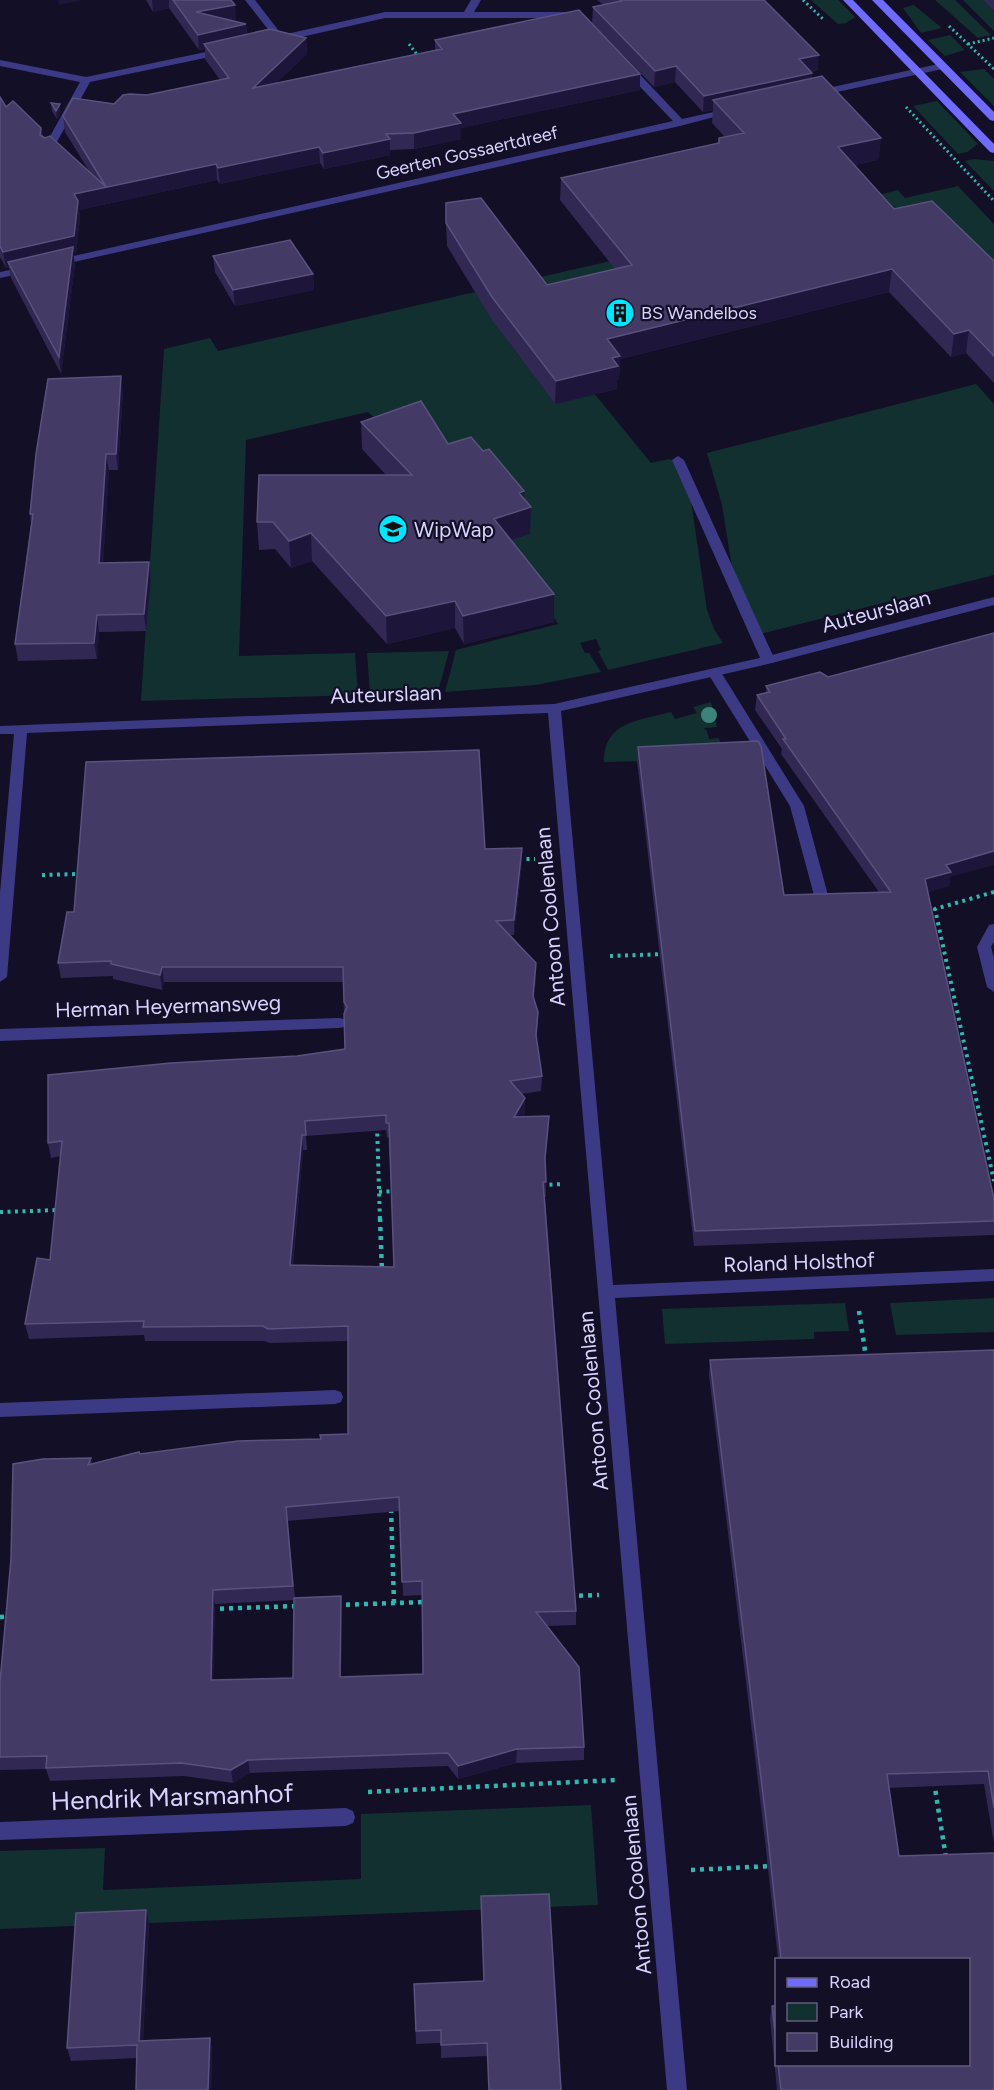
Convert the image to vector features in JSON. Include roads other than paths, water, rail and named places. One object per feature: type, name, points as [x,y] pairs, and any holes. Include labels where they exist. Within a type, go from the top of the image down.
[{"type":"street","points":[[250,0],[280,39]]},
{"type":"street","points":[[467,15],[476,0]]},
{"type":"street","points":[[848,0],[994,150]]},
{"type":"street","points":[[877,0],[994,118]]},
{"type":"street","points":[[269,42],[386,15],[577,15],[585,24]]},
{"type":"street","points":[[0,63],[86,80],[235,49]]},
{"type":"street","points":[[616,57],[680,123]]},
{"type":"street","points":[[802,96],[943,66]]},
{"type":"street","points":[[48,149],[86,80]]},
{"type":"street","name":"Geerten Gossaertdreef","points":[[0,275],[747,108]]},
{"type":"street","points":[[678,460],[768,660]]},
{"type":"street","name":"Auteurslaan","points":[[0,730],[554,708],[768,660],[994,601]]},
{"type":"street","points":[[714,672],[797,806],[822,899]]},
{"type":"street","name":"Antoon Coolenlaan","points":[[554,708],[677,2090]]},
{"type":"street","points":[[0,976],[21,730]]},
{"type":"street","points":[[994,929],[984,947],[994,987]]},
{"type":"street","name":"Herman Heyermansweg","points":[[0,1035],[339,1023]]},
{"type":"street","name":"Roland Holsthof","points":[[606,1292],[994,1275]]},
{"type":"street","points":[[0,1410],[334,1398]]},
{"type":"street","name":"Hendrik Marsmanhof","points":[[0,1831],[346,1817]]},
{"type":"place","name":"BS Wandelbos","points":[[620,313]]},
{"type":"place","name":"WipWap","points":[[393,529]]}]
